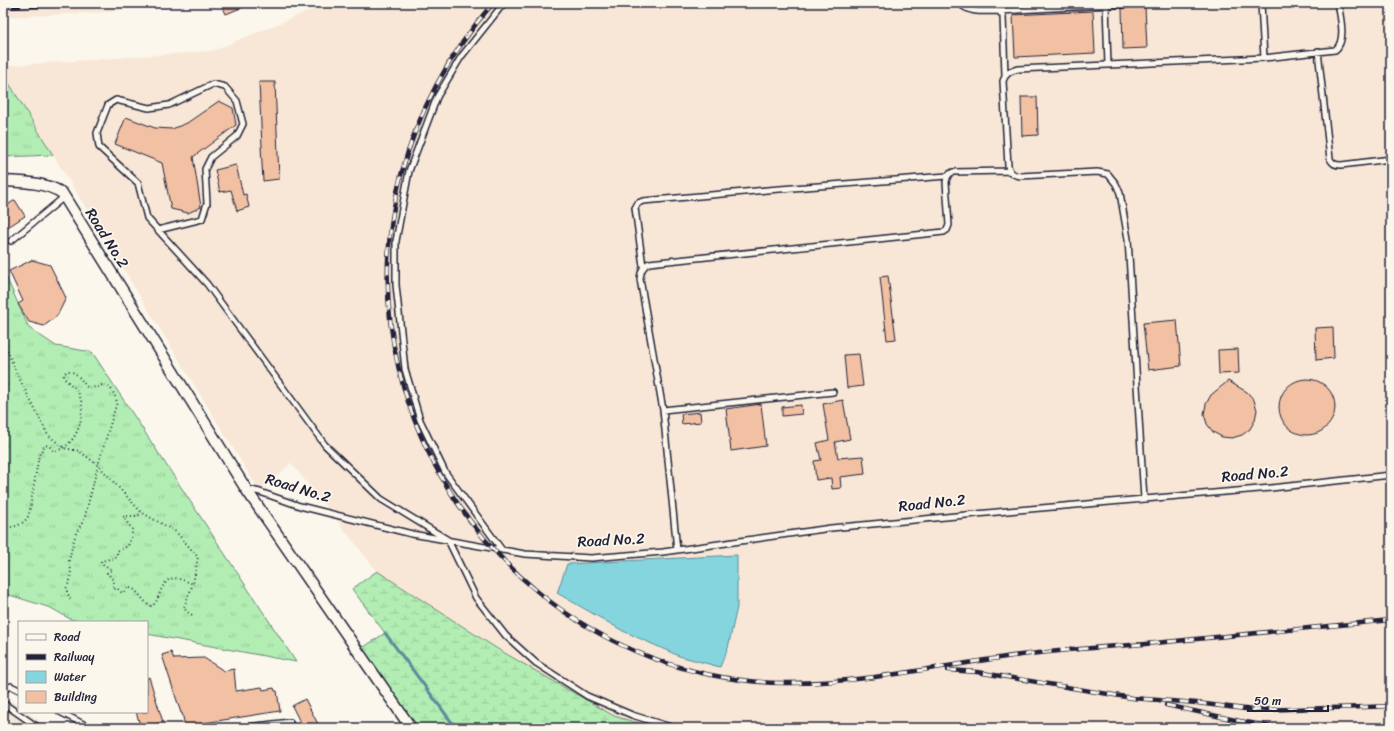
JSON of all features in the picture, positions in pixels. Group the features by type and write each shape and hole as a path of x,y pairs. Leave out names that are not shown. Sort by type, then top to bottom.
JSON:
{"street":[{"name":"Road No.2","path":"3,181 45,186 56,189 62,193 246,489"},
{"path":"246,489 411,728"}],"lane":[{"path":"502,550 445,472 420,420 405,369 396,285 396,241 409,171 437,97 461,57 504,3"},
{"path":"960,3 963,7 970,10 999,11 1149,3"},
{"path":"1262,3 1264,58"},
{"path":"1144,499 1128,239 1120,193 1112,178 1105,173 1014,175 1008,166 1003,81 1010,71 1018,69 1264,58 1335,50 1341,43 1342,37 1338,3"},
{"path":"1106,5 1108,65"},
{"path":"999,11 1003,16 1006,75"},
{"path":"1318,51 1330,158 1332,163 1341,165 1391,159"},
{"path":"158,230 202,219 207,203 205,169 211,157 236,136 243,124 237,101 225,87 213,84 169,104 149,108 116,100 108,105 97,133 98,147 138,183 147,218 207,284 325,445 381,499 448,540 476,598 506,636 536,664 586,696 632,715 674,728"},
{"path":"676,550 663,410 640,279 643,266 635,208 638,204 643,201 947,176 953,172 1010,171"},
{"path":"643,266 649,263 944,232 947,230 949,225 946,182 947,176"},
{"path":"12,242 64,197"},
{"path":"663,410 833,392"},
{"name":"Road No.2","path":"246,489 312,509 412,534 526,554 591,558 676,550 831,528 1271,488 1391,475"},
{"path":"3,690 11,686 18,690"},
{"path":"3,703 39,728"},
{"path":"62,713 91,728"},
{"path":"239,728 290,722"}],"path":[{"path":"3,339 16,372 48,435 64,448 79,451 98,465 141,512 176,532 198,556 193,584 184,607 186,611 192,615"},
{"path":"3,528 10,528 23,523 27,519 39,456 42,448 45,445 49,446 54,451 64,448 71,440 79,425 82,412 81,398 74,386 64,378 64,374 67,371 72,371 88,388 98,387 104,384 108,386 113,392 117,402 98,465 84,520 76,533 69,561 71,570 70,580 66,589 71,601"},
{"path":"141,512 138,516 123,517 132,529 132,536 128,546 116,551 117,555 114,558 101,561 103,566 112,570 106,573 113,580 114,589 117,588 124,592 127,588 130,588 134,590 149,606 152,606 155,604 162,586 171,578 176,577 193,584"}],"shaded area":[{"path":"3,3 160,3 108,12 3,17"},
{"path":"328,3 1391,3 1391,728 655,728 614,716 496,648 377,571 291,463 260,492 3,73 3,66 212,51"},
{"path":"7,698 18,705 18,713 28,713 50,728 11,728 3,718 3,709"}],"green space":[{"path":"3,80 7,80 53,155 3,157"},
{"path":"3,270 29,328 56,346 92,352 296,662 148,634 148,621 79,621 70,619 51,608 3,593"},
{"path":"377,571 496,648 614,716 655,728 411,728 358,651 385,633 352,589"}],"water":[{"path":"737,555 737,607 728,648 720,667 679,656 623,631 557,593 567,564"}],"building":[{"path":"221,3 253,3 226,14"},
{"path":"1145,7 1147,48 1123,49 1122,8"},
{"path":"1093,11 1095,53 1015,57 1013,15"},
{"path":"259,82 275,82 279,179 263,181 261,147"},
{"path":"1021,97 1037,97 1038,135 1022,136"},
{"path":"219,101 233,108 236,125 193,157 201,207 188,213 171,209 162,163 115,144 126,117 155,128 172,129 187,123"},
{"path":"236,165 243,195 246,194 249,207 237,211 231,190 220,192 215,170"},
{"path":"15,200 25,216 8,227 3,219 3,208"},
{"path":"32,260 50,265 66,298 57,316 44,326 29,322 18,304 23,301 9,271"},
{"path":"888,276 896,339 887,340 880,277"},
{"path":"1177,320 1181,366 1148,370 1143,323"},
{"path":"1333,327 1334,358 1316,360 1315,328"},
{"path":"1238,349 1239,373 1219,374 1218,350"},
{"path":"859,354 863,386 847,388 844,355"},
{"path":"1307,379 1322,384 1330,392 1335,407 1330,422 1322,430 1307,435 1292,430 1284,422 1279,407 1284,392 1292,384"},
{"path":"1228,381 1247,392 1254,400 1257,410 1255,420 1250,429 1242,435 1232,438 1222,437 1213,432 1207,424 1204,414 1206,404 1211,395"},
{"path":"843,400 850,439 835,442 838,458 863,456 865,474 840,477 841,488 832,489 831,478 816,480 814,461 821,460 817,443 829,440 823,404"},
{"path":"761,404 766,446 731,451 726,409"},
{"path":"801,405 802,414 782,416 782,407"},
{"path":"700,412 701,422 682,424 681,414"},
{"path":"171,652 174,659 204,658 224,671 234,669 236,691 262,687 263,690 274,688 275,691 277,691 280,711 185,726 162,655"},
{"path":"148,678 163,722 141,728 136,713 148,713"},
{"path":"305,699 320,728 303,728 292,706"}],"waterway":[{"path":"385,633 456,728"}],"railway":[{"path":"3,7 105,3"},
{"path":"493,3 462,43 437,85 416,129 401,175 391,223 388,271 390,321 399,370 420,434 451,494 491,546 538,592 592,630 652,658 716,676 784,683 873,677 1036,653 1391,620"},
{"path":"948,670 977,672 1132,698 1197,703 1253,710 1391,706"},
{"path":"1166,705 1280,728"}]}
